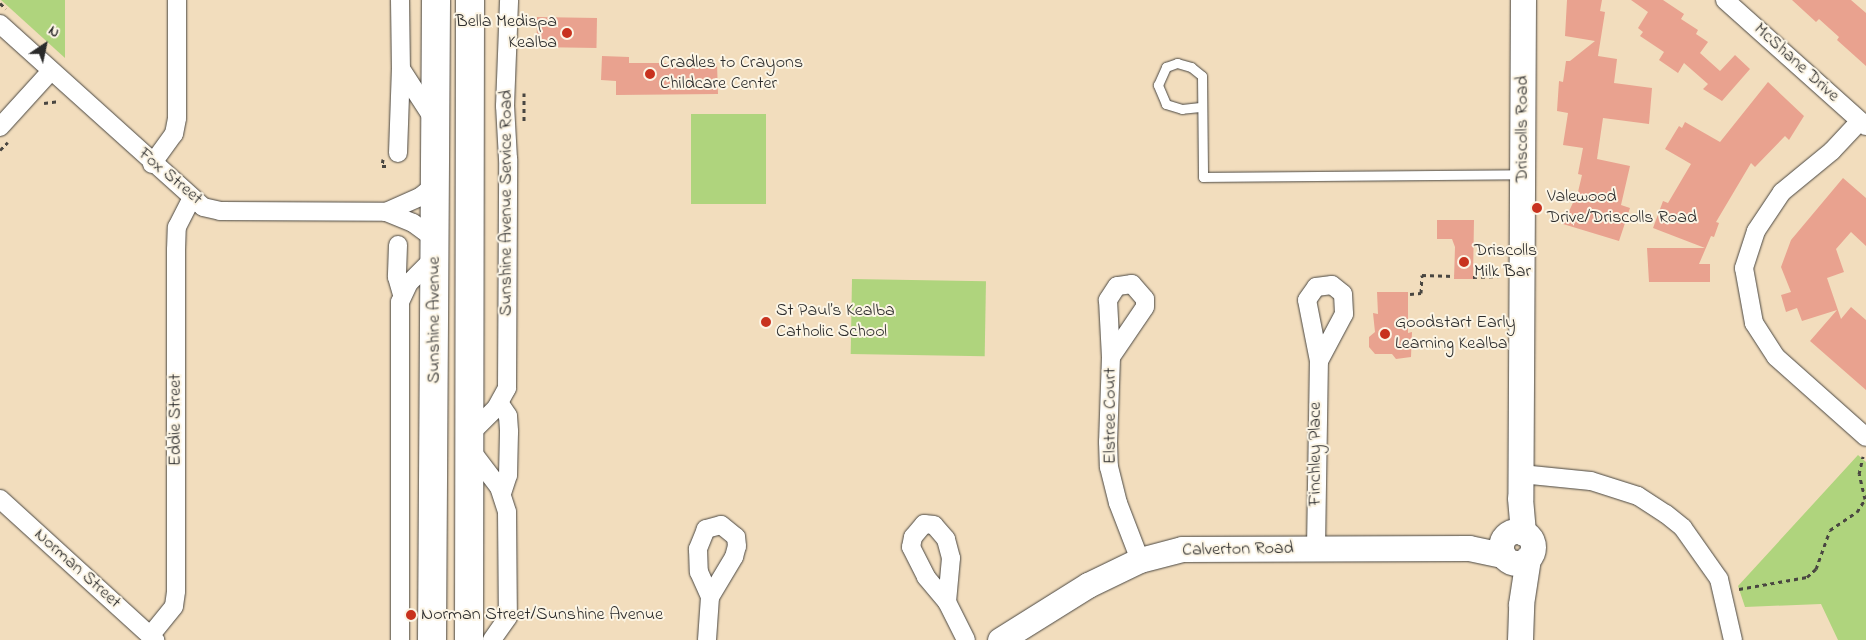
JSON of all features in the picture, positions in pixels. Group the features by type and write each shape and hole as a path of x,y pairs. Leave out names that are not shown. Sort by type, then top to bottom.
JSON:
{"main road":[{"name":"Sunshine Avenue","path":"432,640 436,248 436,0"},
{"name":"Sunshine Avenue","path":"469,640 470,0"}],"street":[{"path":"152,164 174,134 177,0"},
{"path":"398,153 401,69 400,0"},
{"name":"Sunshine Avenue Service Road","path":"470,442 500,404 507,388 508,159 505,106 509,0"},
{"name":"Driscolls Road","path":"1520,640 1521,604 1513,547 1520,498 1521,474 1523,0"},
{"name":"McShane Drive","path":"1725,0 1863,124"},
{"name":"Fox Street","path":"4,17 51,71 191,200 203,207 220,211 386,212 412,223 436,248"},
{"path":"401,69 435,123"},
{"path":"6,132 51,71"},
{"path":"1863,124 1782,192 1756,231 1744,268 1754,323 1776,357 1866,437"},
{"name":"Fox Street","path":"386,212 420,197 436,184"},
{"name":"Eddie Street","path":"153,638 174,606 176,591 176,250 177,227 191,200"},
{"path":"398,245 397,277 402,294 399,313 400,640"},
{"path":"402,294 436,248"},
{"name":"Elstree Court","path":"1111,357 1109,467 1118,503 1140,560"},
{"name":"Finchley Place","path":"1316,548 1319,361"},
{"path":"500,404 508,416 509,432 508,476 502,493"},
{"path":"470,442 502,493 507,512 508,617 502,636"},
{"path":"1521,474 1590,481 1638,496 1666,514 1683,528 1719,579 1733,640"},
{"name":"Norman Street","path":"0,499 153,638"},
{"name":"Calverton Road","path":"1000,640 1088,585 1140,560 1182,549 1513,547"},
{"path":"707,640 710,597"},
{"path":"947,602 966,640"}],"lane":[{"path":"1200,107 1182,110 1166,104 1158,85 1166,67 1177,63 1191,67 1202,76 1200,107 1203,178 1523,174"}],"path":[{"path":"0,3 4,17"},
{"path":"38,109 44,103 60,101 67,107"},
{"path":"0,150 6,132"},
{"path":"1410,294 1422,293 1422,276 1454,276"},
{"path":"1473,276 1500,276"},
{"path":"1740,589 1798,580 1807,577 1816,569 1830,530 1857,512 1865,499 1859,474 1863,456"}],"green space":[{"path":"1,0 65,0 65,58"},
{"path":"691,114 766,114 766,204 691,204"},
{"path":"852,279 986,281 985,356 851,354"},
{"path":"1858,455 1866,462 1866,640 1838,640 1821,604 1745,607 1738,586"}],"building":[{"path":"1567,0 1602,0 1600,11 1605,12 1598,56 1617,59 1614,83 1652,88 1649,124 1603,118 1597,159 1630,166 1621,205 1630,208 1619,241 1563,224 1578,192 1582,175 1578,174 1583,148 1563,145 1568,113 1557,111 1559,81 1563,82 1566,61 1570,61 1595,41 1565,36"},
{"path":"1631,0 1663,0 1684,14 1681,19 1698,30 1696,34 1708,42 1700,53 1720,71 1735,55 1750,69 1722,101 1703,89 1708,84 1684,63 1678,73 1659,60 1664,52 1640,36 1643,32 1638,28 1648,12"},
{"path":"1792,0 1851,0 1866,13 1866,66 1837,40 1839,37 1819,19 1816,22"},
{"name":"Bella Medispa Kealba","path":"537,17 597,18 596,48 536,47"},
{"path":"602,56 629,57 629,63 717,63 718,94 616,95 616,81 601,80"},
{"path":"1768,82 1804,116 1789,140 1785,136 1755,167 1751,163 1716,222 1719,223 1714,237 1711,236 1699,264 1710,264 1710,282 1649,282 1647,248 1705,248 1653,228 1663,201 1668,203 1691,164 1665,149 1679,126 1682,128 1685,122 1720,142"},
{"path":"1843,178 1866,198 1866,246 1851,232 1836,249 1844,272 1827,278 1841,319 1851,307 1866,320 1866,390 1810,341 1837,310 1802,321 1797,308 1786,312 1781,295 1791,292 1781,267 1791,240"},
{"name":"Driscolls Milk Bar","path":"1437,220 1474,220 1473,279 1454,279 1455,247 1452,239 1437,239"},
{"name":"Goodstart Early Learning Kealba","path":"1377,292 1408,292 1408,333 1412,332 1411,357 1396,359 1392,354 1375,354 1369,347 1369,337 1375,332 1373,313 1378,314"}],"place":[{"name":"Bella Medispa Kealba","path":"567,33"},
{"name":"Cradles to Crayons Childcare Center","path":"650,74"},
{"name":"Valewood Drive/Driscolls Road","path":"1537,208"},
{"name":"Driscolls Milk Bar","path":"1464,262"},
{"name":"St Paul’s Kealba Catholic School","path":"766,322"},
{"name":"Goodstart Early Learning Kealba","path":"1385,334"},
{"name":"Norman Street/Sunshine Avenue","path":"411,615"}]}
